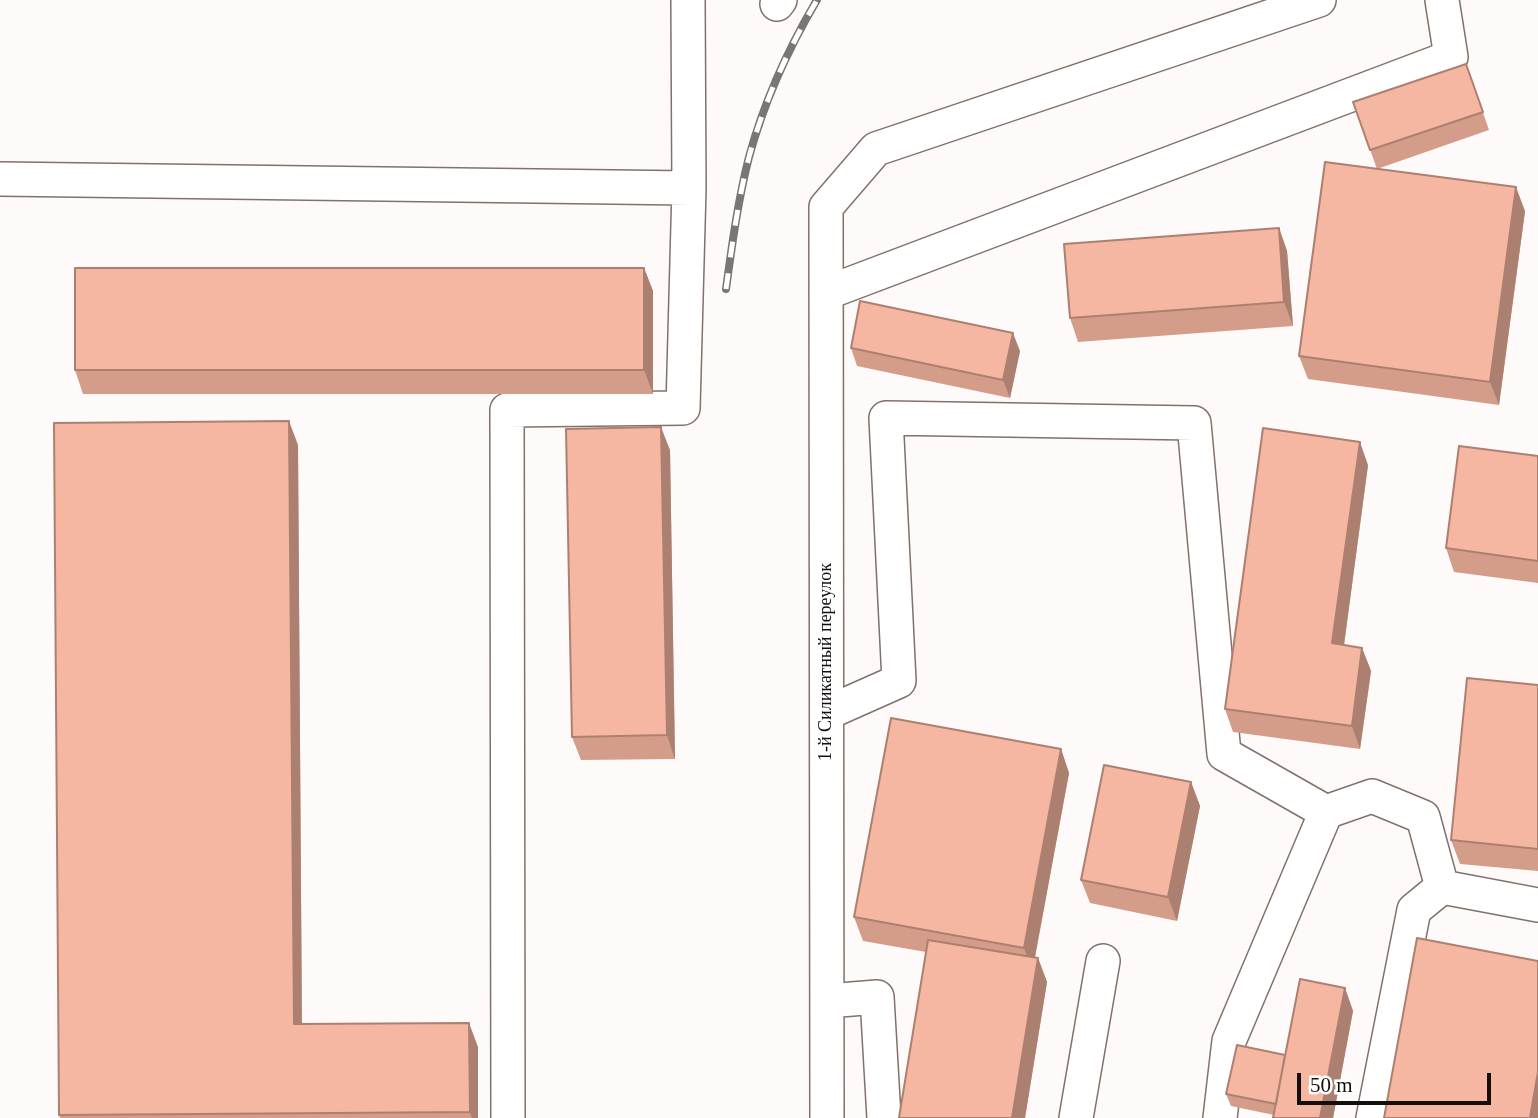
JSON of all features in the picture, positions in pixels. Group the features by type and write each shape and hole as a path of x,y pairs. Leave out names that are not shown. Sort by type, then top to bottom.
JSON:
{"street":[{"path":"508,1118 507,410 684,408 689,188 688,0"},
{"name":"1-й Силикатный переулок","path":"827,1118 826,207 876,149 1320,0"},
{"path":"826,293 1451,57 1442,0"},
{"path":"0,179 689,188"},
{"path":"827,713 899,681 886,418 1194,423 1224,754 1326,812"},
{"path":"1220,1118 1229,1041 1326,812 1372,796 1423,817 1442,887"},
{"path":"1442,887 1538,905"},
{"path":"1373,1118 1414,910 1442,887"},
{"path":"1076,1118 1103,961"},
{"path":"827,1001 877,997 884,1118"}],"building":[{"path":"1466,64 1483,112 1370,150 1353,102"},
{"path":"1325,162 1516,187 1490,382 1299,356"},
{"path":"1279,228 1284,302 1070,318 1064,244"},
{"path":"75,268 644,268 644,370 75,370"},
{"path":"860,301 1013,333 1003,380 851,348"},
{"path":"289,421 294,1024 469,1023 470,1112 59,1115 54,423"},
{"path":"661,427 667,735 572,737 566,429"},
{"path":"1263,428 1360,442 1332,643 1362,648 1352,726 1225,709"},
{"path":"1459,446 1538,456 1538,561 1446,548"},
{"path":"1467,678 1538,685 1538,849 1451,840"},
{"path":"891,718 1061,749 1024,948 854,917"},
{"path":"1104,765 1191,782 1168,897 1081,880"},
{"path":"1417,938 1538,961 1538,1072 1530,1118 1384,1118"},
{"path":"928,940 1038,958 1012,1118 899,1118"},
{"path":"1300,979 1345,988 1320,1118 1273,1118"},
{"path":"1237,1045 1285,1055 1276,1104 1226,1094"}],"railway":[{"path":"726,289 738,206 755,136 778,76 817,0"}]}
